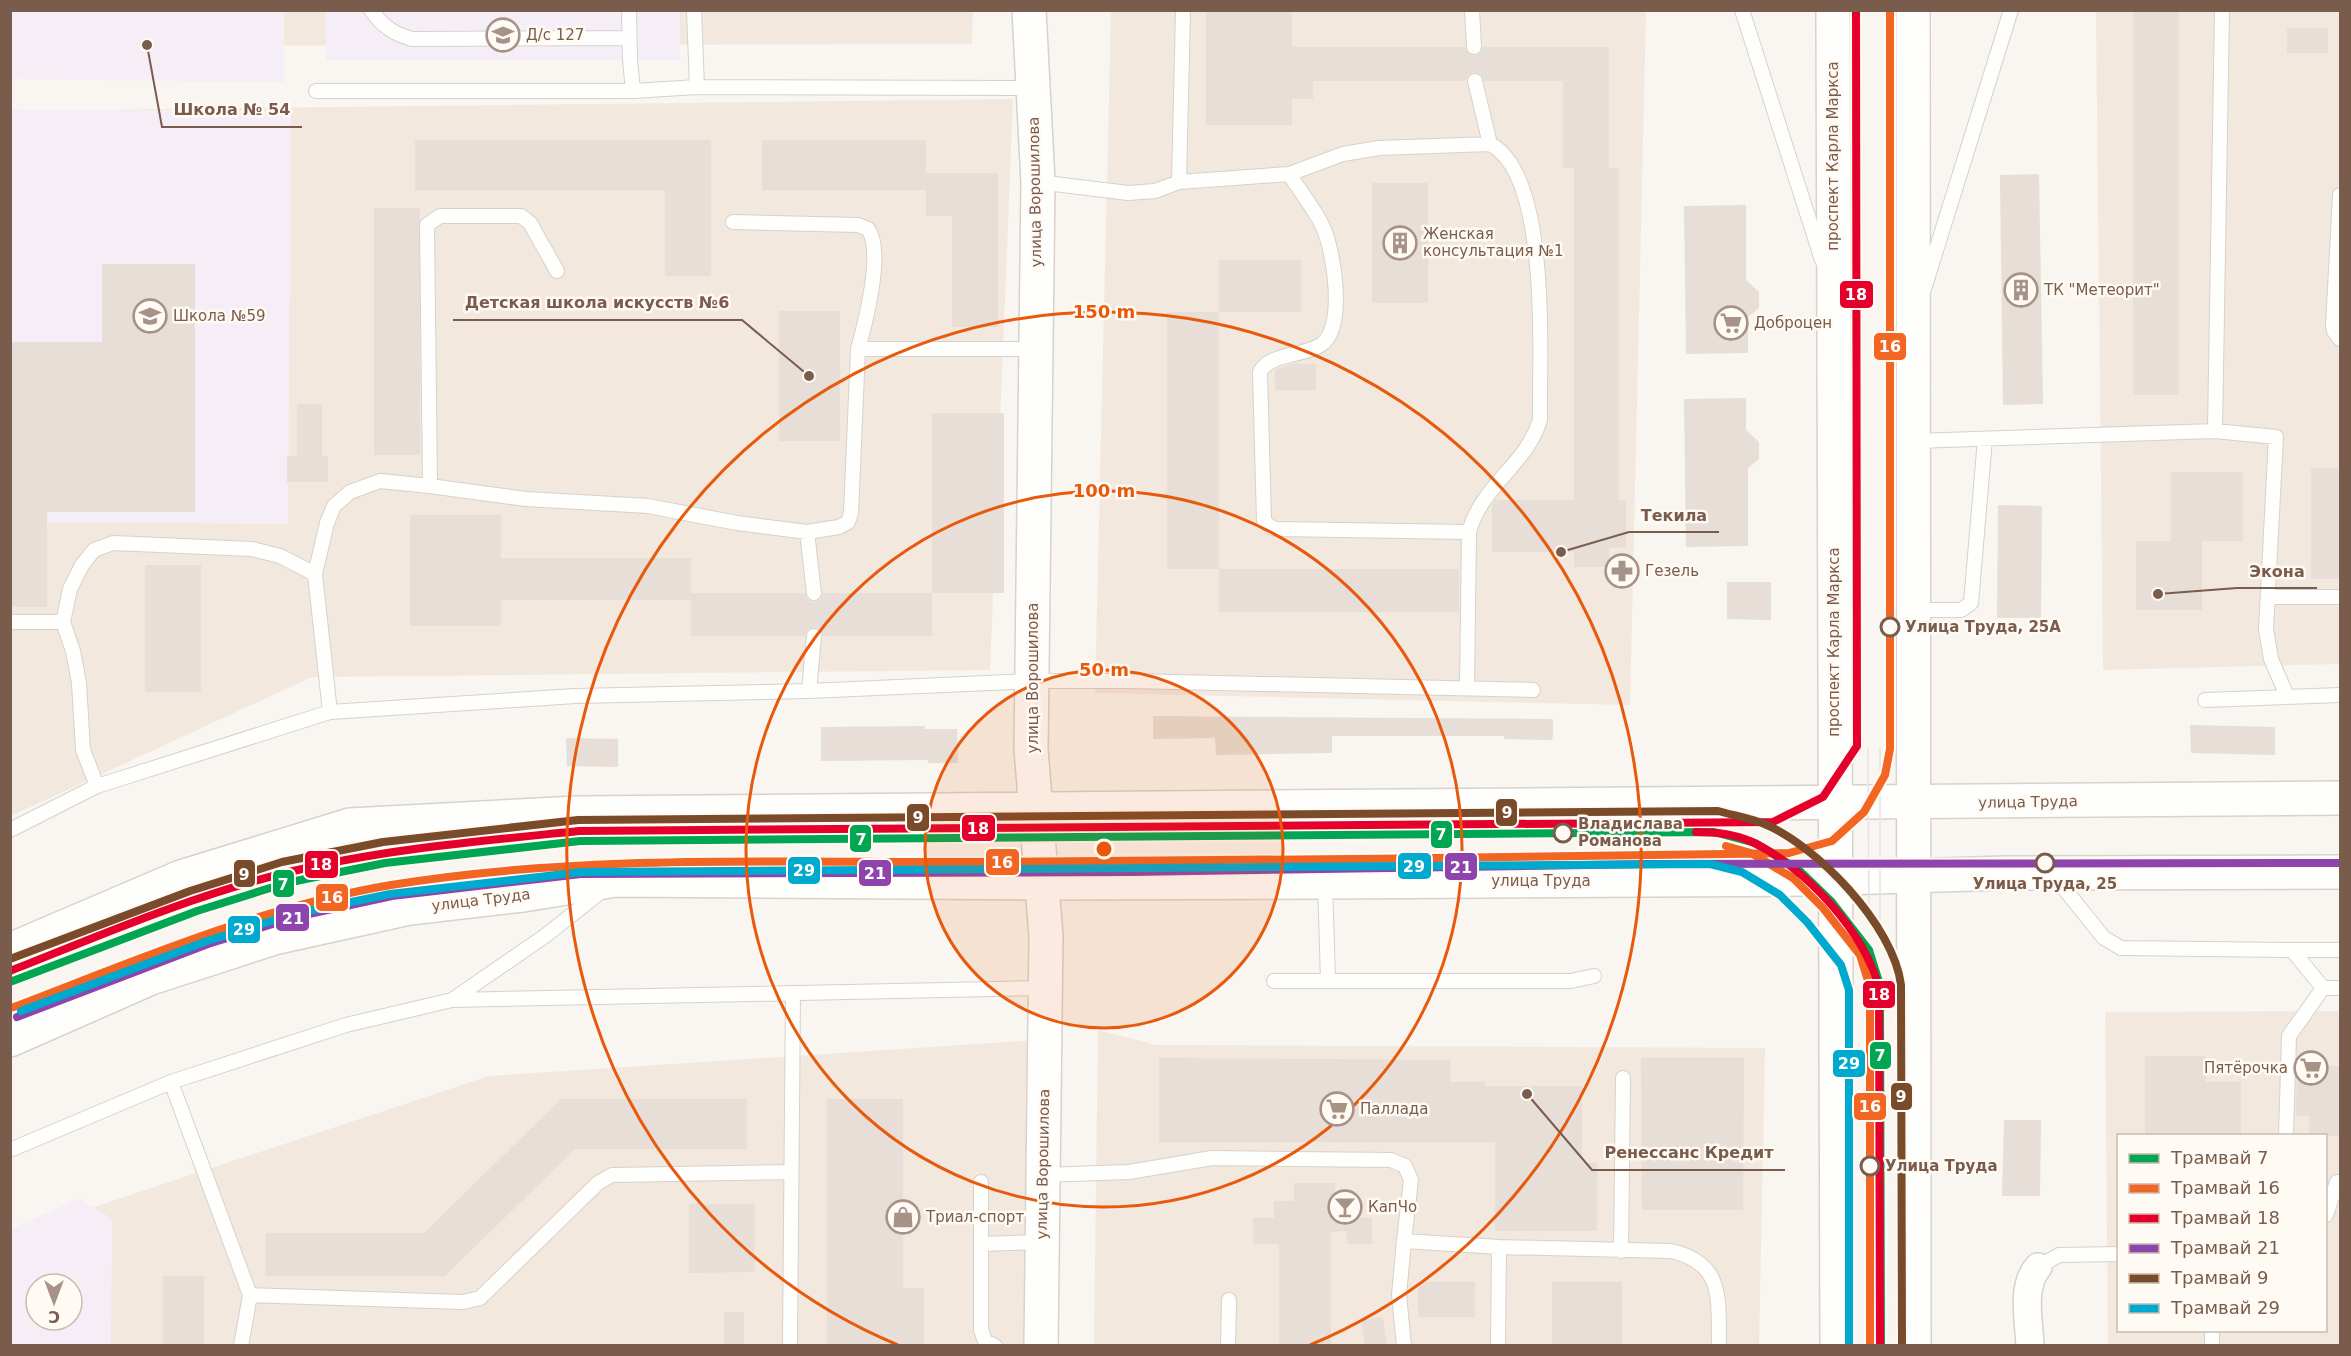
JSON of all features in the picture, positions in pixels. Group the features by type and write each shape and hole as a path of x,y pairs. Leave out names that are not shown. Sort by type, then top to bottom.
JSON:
{"main road":[{"name":"улица Ворошилова","path":"1029,10 1038,182 1031,749 1046,936 1041,1346"},
{"path":"1914,10 1914,1346"},
{"name":"проспект Карла Маркса","path":"1829,17 1833,294 1837,1346"},
{"name":"улица Труда","path":"10,950 181,877 350,825 577,813 2340,798"},
{"name":"улица Труда","path":"10,1040 151,978 274,938 410,908 523,895 616,880 1042,884 1836,879 2052,873 2340,872"}],"street":[{"path":"2030,1346 2028,1286 2031,1274 2038,1267"}],"lane":[{"path":"371,10 385,27 412,39 629,38"},
{"path":"629,10 633,91"},
{"path":"694,10 697,87"},
{"path":"1179,182 1183,10"},
{"path":"1472,10 1474,47"},
{"path":"1742,10 1833,294"},
{"path":"1915,318 2011,10"},
{"path":"2215,431 2222,10"},
{"path":"1475,81 1490,144"},
{"path":"316,92 633,91 697,87 1032,88"},
{"path":"1038,182 1128,193 1155,191 1179,182 1289,174 1342,154 1380,148 1490,144 1501,150 1510,160 1520,183 1537,248 1540,420 1534,439 1482,499 1473,515 1469,532 1467,688"},
{"path":"1289,174 1322,225 1334,260 1335,324 1322,344 1269,363 1260,372 1264,521 1277,529 1469,532"},
{"path":"2340,195 2333,326 2340,339"},
{"path":"430,486 427,225 440,216 521,216 530,223 557,271"},
{"path":"330,712 315,574 327,523 334,506 350,492 380,481 526,499 648,506 726,521 807,532 839,527 850,518 858,349 873,294 872,239 868,229 858,225 733,222"},
{"path":"858,349 1036,349"},
{"path":"1915,441 2215,431 2276,437 2266,629 2271,659 2287,696"},
{"path":"1914,610 1962,610 1971,603 1985,439"},
{"path":"807,532 814,593"},
{"path":"97,786 83,750 79,682 74,651 63,622 70,589 82,565 94,550 113,543 252,549 280,556 315,574"},
{"path":"2268,597 2340,597"},
{"path":"10,622 63,622"},
{"path":"809,691 814,636"},
{"path":"10,830 97,786 330,712 575,696 809,691 1032,681 1533,690"},
{"path":"2205,700 2340,695"},
{"path":"2052,873 2104,938 2121,948 2340,950"},
{"path":"452,1000 545,936 616,880"},
{"path":"1325,882 1328,981"},
{"path":"2292,950 2323,988"},
{"path":"1274,981 1571,981 1594,975"},
{"path":"10,1150 171,1082 346,1025 452,1000 1045,988"},
{"path":"2323,988 2340,988"},
{"path":"2286,1134 2289,1036 2323,988"},
{"path":"790,1341 793,993"},
{"path":"1621,1251 1623,1078"},
{"path":"171,1082 250,1295 241,1346"},
{"path":"1043,1175 1129,1172 1212,1158 1391,1160 1405,1166 1411,1180 1399,1295 1404,1346"},
{"path":"250,1295 472,1301 488,1293 598,1183 612,1175 791,1172"},
{"path":"981,1182 981,1330 985,1341 994,1346"},
{"path":"2327,1208 2334,1182"},
{"path":"1404,1241 1621,1251 1671,1251 1689,1255 1704,1265 1714,1281 1719,1346"},
{"path":"981,1244 1042,1242"},
{"path":"1498,1346 1499,1246"},
{"path":"2038,1267 2059,1254 2117,1254"},
{"path":"1228,1346 1229,1300"}],"shaded area":[{"path":"11,10 284,11 284,82 11,79"},
{"path":"10,11 973,11 972,44 11,46"},
{"name":"Д/с 127","path":"326,11 680,11 680,60 326,60"},
{"path":"1111,11 1646,11 1630,705 1095,693"},
{"path":"2096,11 2340,11 2340,664 2103,670"},
{"path":"1013,99 990,670 312,677 11,816 10,111"},
{"name":"Школа №59","path":"11,109 291,111 288,524 11,522"},
{"path":"2340,1011 2340,1345 2108,1345 2105,1012"},
{"path":"1098,1030 1156,1045 1765,1048 1759,1345 1094,1346"},
{"path":"1039,1040 1041,1345 11,1345 10,1235 489,1076"},
{"path":"80,1198 112,1219 111,1345 11,1345 11,1229"}],"building":[{"path":"1206,10 1292,10 1292,47 1465,47 1467,52 1474,56 1479,54 1483,47 1609,47 1609,168 1619,168 1619,500 1626,500 1626,547 1609,548 1609,567 1574,567 1574,552 1492,552 1492,505 1495,500 1574,500 1574,168 1563,168 1563,81 1484,81 1481,74 1473,72 1468,75 1466,81 1313,81 1313,99 1292,99 1292,125 1206,125"},
{"path":"2133,10 2179,10 2179,395 2133,395"},
{"path":"2287,28 2328,28 2328,53 2287,53"},
{"path":"415,140 711,140 711,276 665,276 665,190 415,190"},
{"path":"762,140 926,140 926,173 998,173 998,327 952,327 952,216 926,216 926,190 762,190"},
{"name":"ТК \"Метеорит\"","path":"2039,174 2043,404 2003,405 2000,175"},
{"name":"Женская консультация №1","path":"1372,183 1428,183 1428,303 1372,303"},
{"path":"1746,205 1746,280 1759,292 1759,308 1748,317 1748,353 1686,354 1684,206"},
{"path":"374,208 420,208 420,455 374,455"},
{"path":"1219,260 1301,260 1301,312 1219,312"},
{"path":"102,264 195,264 195,512 47,512 47,607 10,607 10,342 102,342"},
{"path":"779,311 840,311 840,441 779,441"},
{"path":"1167,312 1219,312 1219,569 1167,569"},
{"path":"1291,364 1316,364 1316,390 1275,390 1275,370"},
{"path":"1746,398 1746,430 1759,442 1759,459 1748,468 1748,546 1686,547 1684,399"},
{"path":"297,404 322,404 322,456 328,456 328,482 287,482 287,456 297,456"},
{"path":"932,413 1004,413 1004,593 932,593"},
{"path":"2311,468 2340,468 2340,579 2311,579"},
{"path":"2171,472 2243,472 2243,541 2202,541 2202,610 2136,610 2136,541 2171,541"},
{"path":"1998,505 2042,506 2041,618 1997,618"},
{"path":"410,515 501,515 501,558 691,558 691,593 805,593 807,599 814,602 820,600 823,593 932,593 932,636 823,636 820,629 814,627 807,630 805,636 691,636 691,600 501,600 501,626 410,626"},
{"path":"145,565 201,565 201,692 145,692"},
{"path":"1219,569 1459,569 1459,612 1219,612"},
{"path":"1727,582 1771,582 1771,620 1727,619"},
{"path":"1153,716 1553,719 1553,736 1552,740 1504,739 1504,736 1332,736 1332,753 1216,755 1215,738 1153,739"},
{"path":"2190,725 2275,727 2275,755 2191,753"},
{"path":"925,726 925,729 957,729 958,763 928,763 928,760 821,761 821,727"},
{"path":"566,738 618,739 618,767 567,766"},
{"path":"2145,1056 2206,1056 2206,1082 2241,1082 2241,1134 2145,1134"},
{"name":"Паллада","path":"1159,1058 1451,1060 1450,1082 1485,1082 1485,1086 1582,1086 1582,1163 1597,1163 1597,1231 1495,1231 1495,1142 1159,1142"},
{"path":"1641,1058 1744,1058 1743,1210 1642,1210"},
{"path":"2297,1066 2340,1066 2340,1136 2309,1134 2309,1116 2296,1116"},
{"path":"561,1099 747,1099 747,1149 575,1149 445,1276 265,1276 266,1233 424,1233"},
{"path":"827,1099 903,1099 903,1288 924,1288 924,1346 827,1346"},
{"path":"2004,1120 2041,1120 2040,1196 2002,1196"},
{"path":"1294,1183 1335,1183 1335,1201 1351,1201 1351,1218 1372,1218 1372,1244 1348,1244 1346,1231 1331,1232 1331,1346 1279,1346 1279,1244 1253,1244 1253,1218 1274,1218 1274,1201 1294,1201"},
{"path":"689,1204 755,1204 755,1272 689,1273"},
{"path":"163,1276 204,1276 204,1346 163,1346"},
{"path":"1418,1282 1475,1282 1475,1317 1418,1317"},
{"path":"1552,1282 1622,1282 1622,1346 1552,1346"},
{"path":"724,1312 744,1312 744,1346 724,1346"},
{"path":"1383,1317 1387,1346 1365,1346 1361,1319"}],"tram line":[{"name":"18","path":"10,971 181,905 285,873 395,852 579,831 1773,822 1823,797 1857,746 1856,10"},
{"name":"16","path":"14,1007 200,937 294,907 391,885 539,868 762,861 1187,861 1789,853 1832,841 1864,812 1885,775 1890,749 1890,10"},
{"path":"1880,748 1880,927"},
{"path":"1868,749 1869,923"},
{"name":"9","path":"10,959 190,891 282,862 383,842 578,820 1718,811 1762,823 1806,849 1828,868 1868,913 1884,938 1895,962 1901,985 1902,1346"},
{"name":"18","path":"1696,832 1723,834 1750,841 1791,866 1811,883 1847,924 1862,946 1872,968 1879,990 1880,1346"},
{"name":"7","path":"10,982 197,911 286,883 385,863 580,841 1714,832 1755,843 1799,870 1831,901 1869,950 1880,985 1881,1346"},
{"name":"16","path":"1726,846 1751,853 1793,878 1823,908 1860,955 1870,987 1870,1346"},
{"name":"21","path":"17,1017 208,944 295,917 392,896 581,874 1132,872 1648,864 2340,863"},
{"name":"29","path":"21,1011 207,941 294,914 390,894 582,872 1710,864 1742,872 1780,895 1807,922 1841,965 1849,990 1849,1346"}],"place":[{"name":"Д/с 127","path":"503,35"},
{"name":"Школа № 54","path":"147,45"},
{"name":"Женская консультация №1","path":"1400,243"},
{"name":"ТК \"Метеорит\"","path":"2021,290"},
{"name":"Школа №59","path":"150,316"},
{"name":"Доброцен","path":"1731,323"},
{"name":"Детская школа искусств №6","path":"809,376"},
{"name":"Текила","path":"1561,552"},
{"name":"Гезель","path":"1622,571"},
{"name":"Экона","path":"2158,594"},
{"name":"Улица Труда, 25А","path":"1890,627"},
{"name":"Владислава Романова","path":"1563,833"},
{"name":"Улица Труда, 25","path":"2045,863"},
{"name":"Пятёрочка","path":"2311,1068"},
{"name":"Ренессанс Кредит","path":"1527,1094"},
{"name":"Паллада","path":"1337,1109"},
{"name":"Улица Труда","path":"1870,1166"},
{"name":"КапЧо","path":"1345,1207"},
{"name":"Триал-спорт","path":"903,1217"}]}
